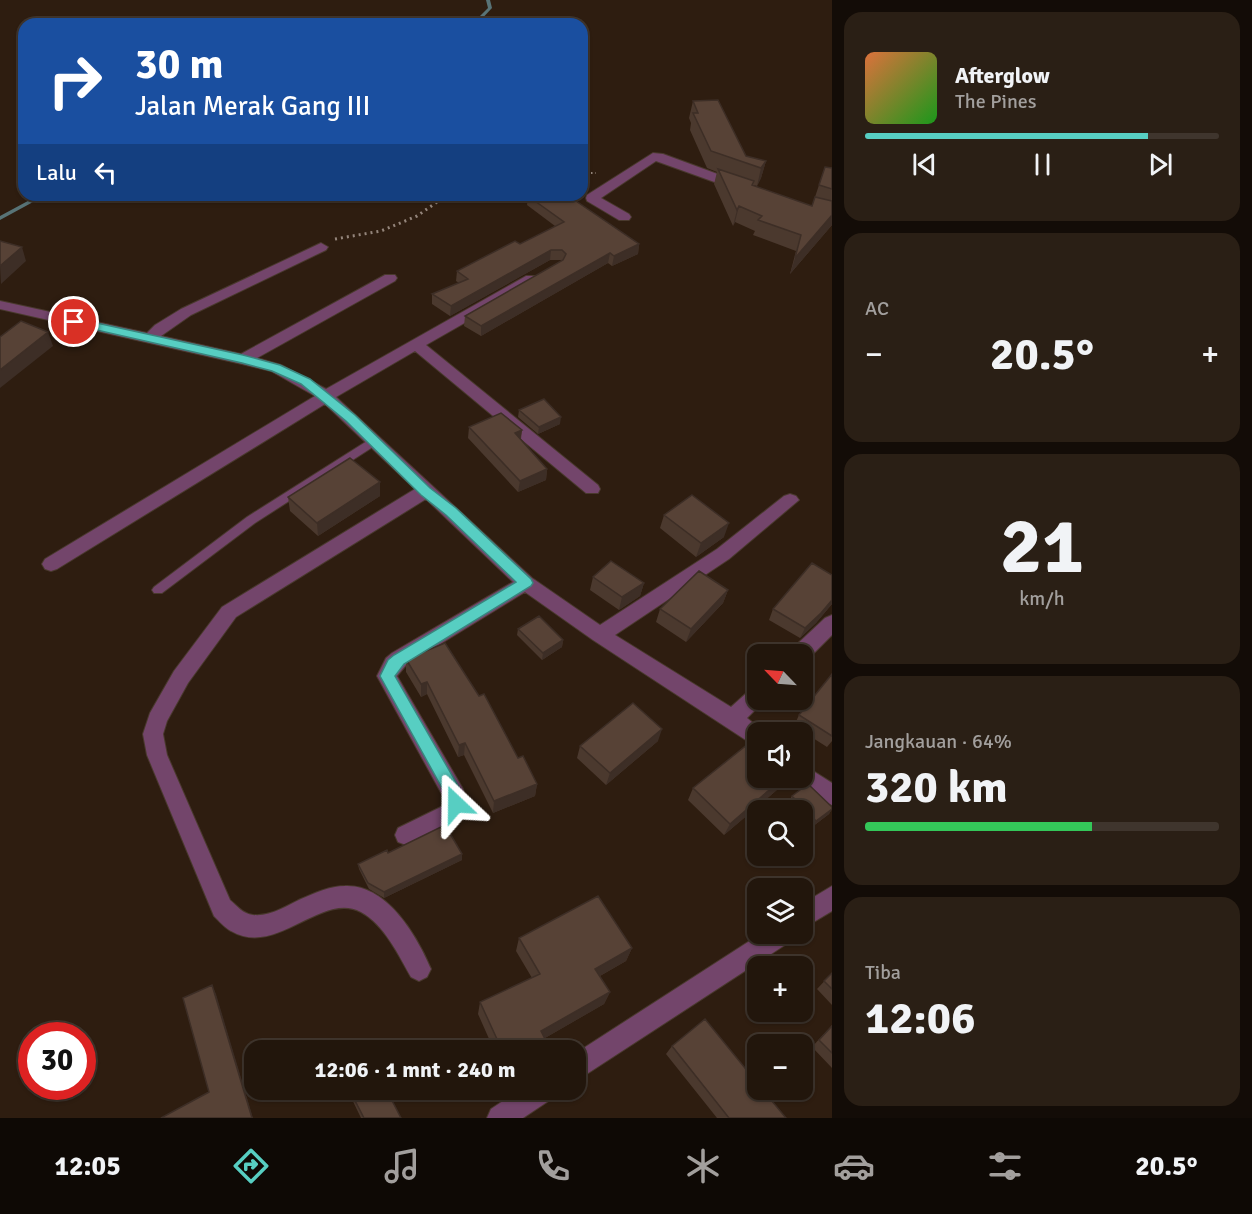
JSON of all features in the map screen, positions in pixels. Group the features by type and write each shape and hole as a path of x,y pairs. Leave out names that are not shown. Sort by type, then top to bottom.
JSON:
{"street":[{"path":"624,217 592,198 655,156 749,190"},
{"path":"150,339 160,328 186,312 321,247"},
{"path":"51,564 326,396 546,270"},
{"path":"243,359 390,278"},
{"path":"0,304 243,359 276,368 305,382 326,396 375,440 426,491 526,583 600,635 732,719 747,731"},
{"path":"417,345 592,489"},
{"path":"419,969 403,941 385,918 364,901 340,896 306,907 289,918 263,927 243,925 228,917 222,908 157,755 153,734 157,719 181,677 229,612 426,491"},
{"path":"600,635 723,554 790,500"},
{"path":"406,835 453,812 456,804 455,796 387,676 389,670 399,659 526,583"},
{"path":"810,644 832,623"},
{"path":"732,719 747,705"},
{"path":"813,781 832,795"},
{"path":"813,910 832,897"},
{"path":"586,1061 766,944"},
{"path":"500,1118 527,1100"}],"lane":[{"path":"158,590 251,520 375,440"}],"path":[{"path":"321,247 340,236 373,234 399,224 417,216 438,201"}],"building":[{"path":"718,100 746,156 766,161 761,168 711,151 693,113 698,113 693,101"},
{"path":"825,167 832,168 832,189 819,185"},
{"path":"718,169 754,181 752,185 812,206 815,197 832,201 832,215 795,258 801,235 758,220 762,216 739,206 737,210"},
{"path":"535,201 576,201 639,244 614,256 610,253 481,326 465,316 563,260 566,254 562,250 551,250 451,306 432,294 468,279 457,271 515,241 520,244 564,222"},
{"path":"0,241 22,247 0,266"},
{"path":"21,321 48,332 0,370 0,337"},
{"path":"544,399 561,417 539,427 519,410"},
{"path":"501,413 522,430 515,433 547,469 520,481 469,427"},
{"path":"350,458 380,482 317,523 288,497"},
{"path":"692,495 729,523 701,543 664,515"},
{"path":"611,561 644,583 622,597 593,577"},
{"path":"812,563 832,575 832,600 805,628 773,609"},
{"path":"699,571 728,590 691,629 660,609"},
{"path":"539,616 563,640 543,653 518,629"},
{"path":"445,643 479,696 484,694 518,758 523,756 537,784 494,801 465,743 459,745 427,682 421,684 406,659"},
{"path":"832,674 832,736 799,715 803,710 813,710 813,698"},
{"path":"633,703 662,729 610,773 580,746"},
{"path":"747,745 747,788 771,788 758,800 747,800 747,809 730,824 693,788"},
{"path":"803,788 812,788 832,809 816,821 813,818 813,800 796,800 792,796"},
{"path":"445,825 462,854 384,892 368,883 358,864 387,850 388,853"},
{"path":"598,896 632,948 595,969 610,992 541,1031 546,1040 497,1040 480,1002 540,974 519,938"},
{"path":"832,973 832,989 824,981"},
{"path":"212,985 244,1091 244,1100 247,1100 252,1118 161,1118 209,1092 183,998"},
{"path":"705,1019 747,1071 747,1100 771,1100 786,1118 729,1118 672,1046"},
{"path":"832,1026 832,1053 819,1040"},
{"path":"355,1100 392,1100 401,1118 364,1118"}],"waterway":[{"path":"480,18 490,8 488,0"},
{"path":"0,218 32,201"}],"route":[{"path":"74,322 243,359 276,368 305,382 326,396 375,440 426,491 526,583 399,659 393,664 387,676 455,796 456,804"}]}
